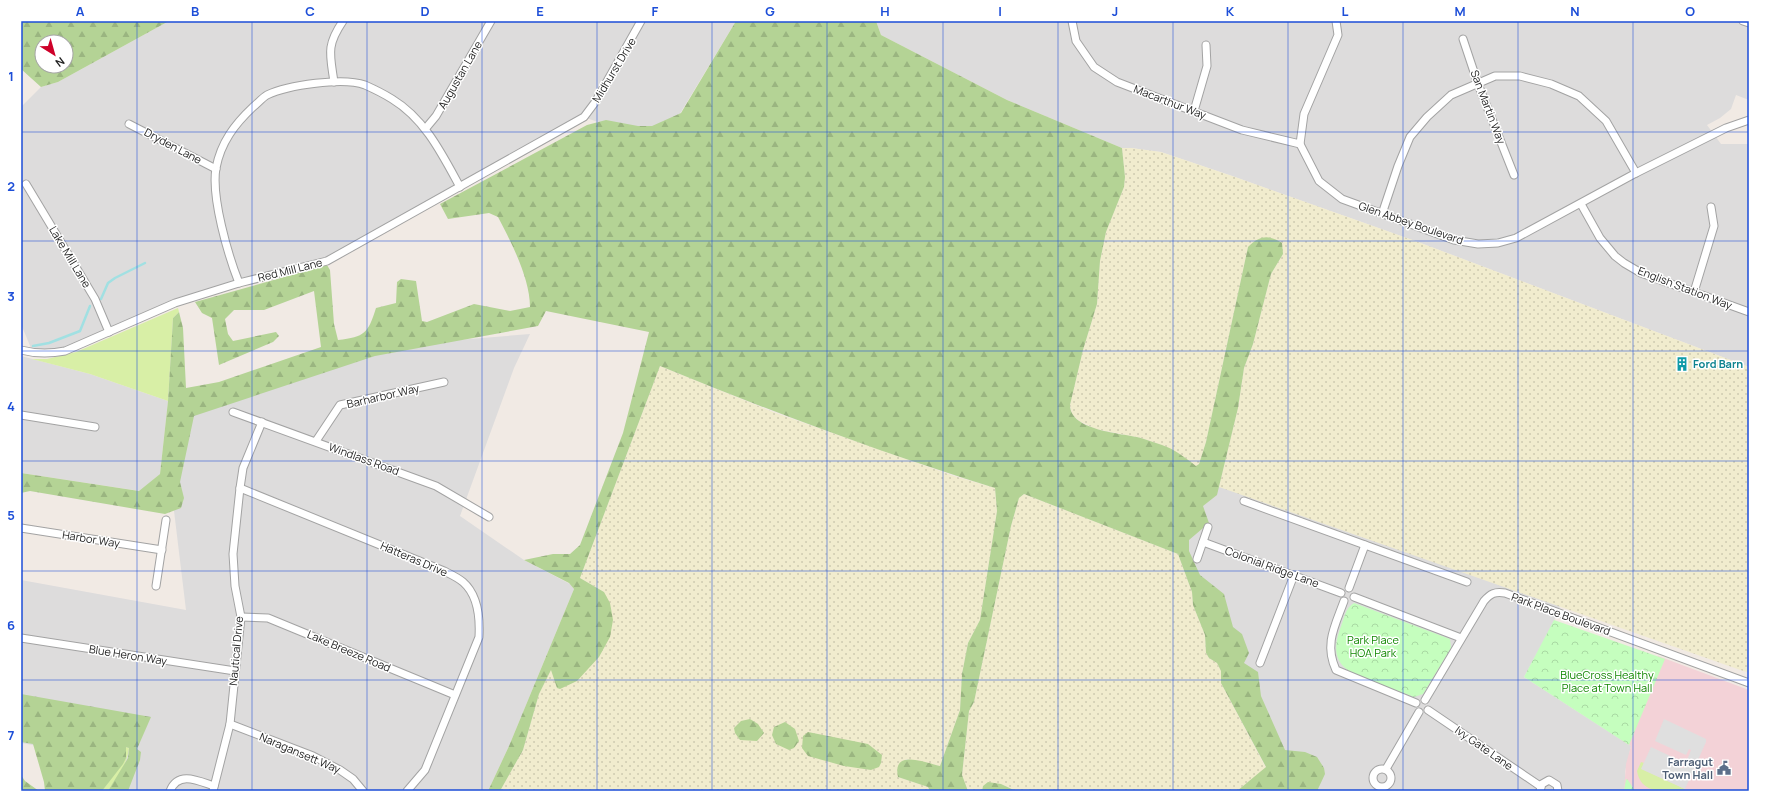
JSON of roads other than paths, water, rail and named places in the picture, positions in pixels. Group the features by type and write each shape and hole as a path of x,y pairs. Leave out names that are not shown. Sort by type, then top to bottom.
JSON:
{"street":[{"path":"334,82 330,52 333,36 343,21"},
{"name":"Augustan Lane","path":"426,128 436,116 491,21"},
{"name":"Midhurst Drive","path":"584,117 596,101 642,21"},
{"name":"Macarthur Way","path":"1072,21 1076,41 1094,67 1117,82 1242,130 1300,144"},
{"path":"1300,144 1304,114 1338,35 1336,21"},
{"path":"1743,21 1749,23"},
{"name":"San Martin Way","path":"1463,39 1478,84 1514,175"},
{"path":"1194,111 1207,66 1206,45"},
{"path":"1382,214 1398,166 1410,137 1427,117 1451,94 1496,76 1520,76 1579,96 1606,121 1636,173"},
{"path":"239,283 232,265 217,201 216,169 222,146 238,122 266,96 298,86 334,82 364,85 393,100 426,128 460,187"},
{"name":"Red Mill Lane","path":"21,350 33,353 52,353 65,350 175,303 239,283 327,261 584,117"},
{"name":"Glen Abbey Boulevard","path":"1300,144 1319,181 1342,199 1454,240 1478,244 1498,243 1516,238 1636,173 1726,128 1749,120"},
{"name":"Dryden Lane","path":"129,124 216,169"},
{"name":"Lake Mill Lane","path":"26,184 95,300 109,332"},
{"name":"English Station Way","path":"1581,204 1600,238 1615,256 1624,263 1641,272 1749,312"},
{"path":"1694,292 1714,226 1711,207"},
{"name":"Barharbor Way","path":"316,441 340,405 444,382"},
{"name":"Windlass Road","path":"233,412 436,486 489,517"},
{"path":"21,416 95,426"},
{"name":"Nautical Drive","path":"214,789 230,724 241,617 235,586 233,554 240,488 243,468 262,422"},
{"name":"Hatteras Drive","path":"240,488 444,571 463,582 473,596 480,625 479,637 425,770 407,791"},
{"path":"1244,501 1467,582"},
{"path":"156,586 166,520"},
{"path":"1197,559 1208,527"},
{"name":"Harbor Way","path":"21,528 162,550"},
{"name":"Colonial Ridge Lane","path":"1203,542 1341,593"},
{"path":"1349,588 1364,545"},
{"path":"1260,663 1294,575"},
{"path":"1349,588 1344,589 1341,593 1344,601 1333,633 1330,648 1331,659 1336,670 1416,703"},
{"path":"1344,601 1350,602 1354,598 1354,592 1349,588"},
{"name":"Park Place Boulevard","path":"1425,700 1487,597 1492,593 1502,592 1749,683"},
{"path":"1354,598 1461,638"},
{"name":"Lake Breeze Road","path":"241,617 268,618 455,695"},
{"name":"Blue Heron Way","path":"21,638 235,671"},
{"path":"1416,703 1419,700 1425,700 1429,705 1428,710 1423,713 1419,712"},
{"path":"1416,703 1415,707 1419,712"},
{"name":"Ivy Gate Lane","path":"1428,710 1540,789 1547,781 1552,781 1557,785 1558,791"},
{"path":"1386,769 1419,712"},
{"name":"Naragansett Way","path":"230,724 313,756 340,770 353,779 363,791"},
{"path":"170,791 174,784 184,778 191,778 214,789"}],"waterway":[{"path":"101,299 108,283 145,263"},
{"path":"33,346 49,343 80,331 90,306"}],"place":[{"name":"Ford Barn","path":"1682,364"},
{"name":"Farragut Town Hall","path":"1724,768"}],"park label":[{"name":"Park Place HOA Park","path":"1373,646"},
{"name":"BlueCross Healthy Place at Town Hall","path":"1607,681"}]}
